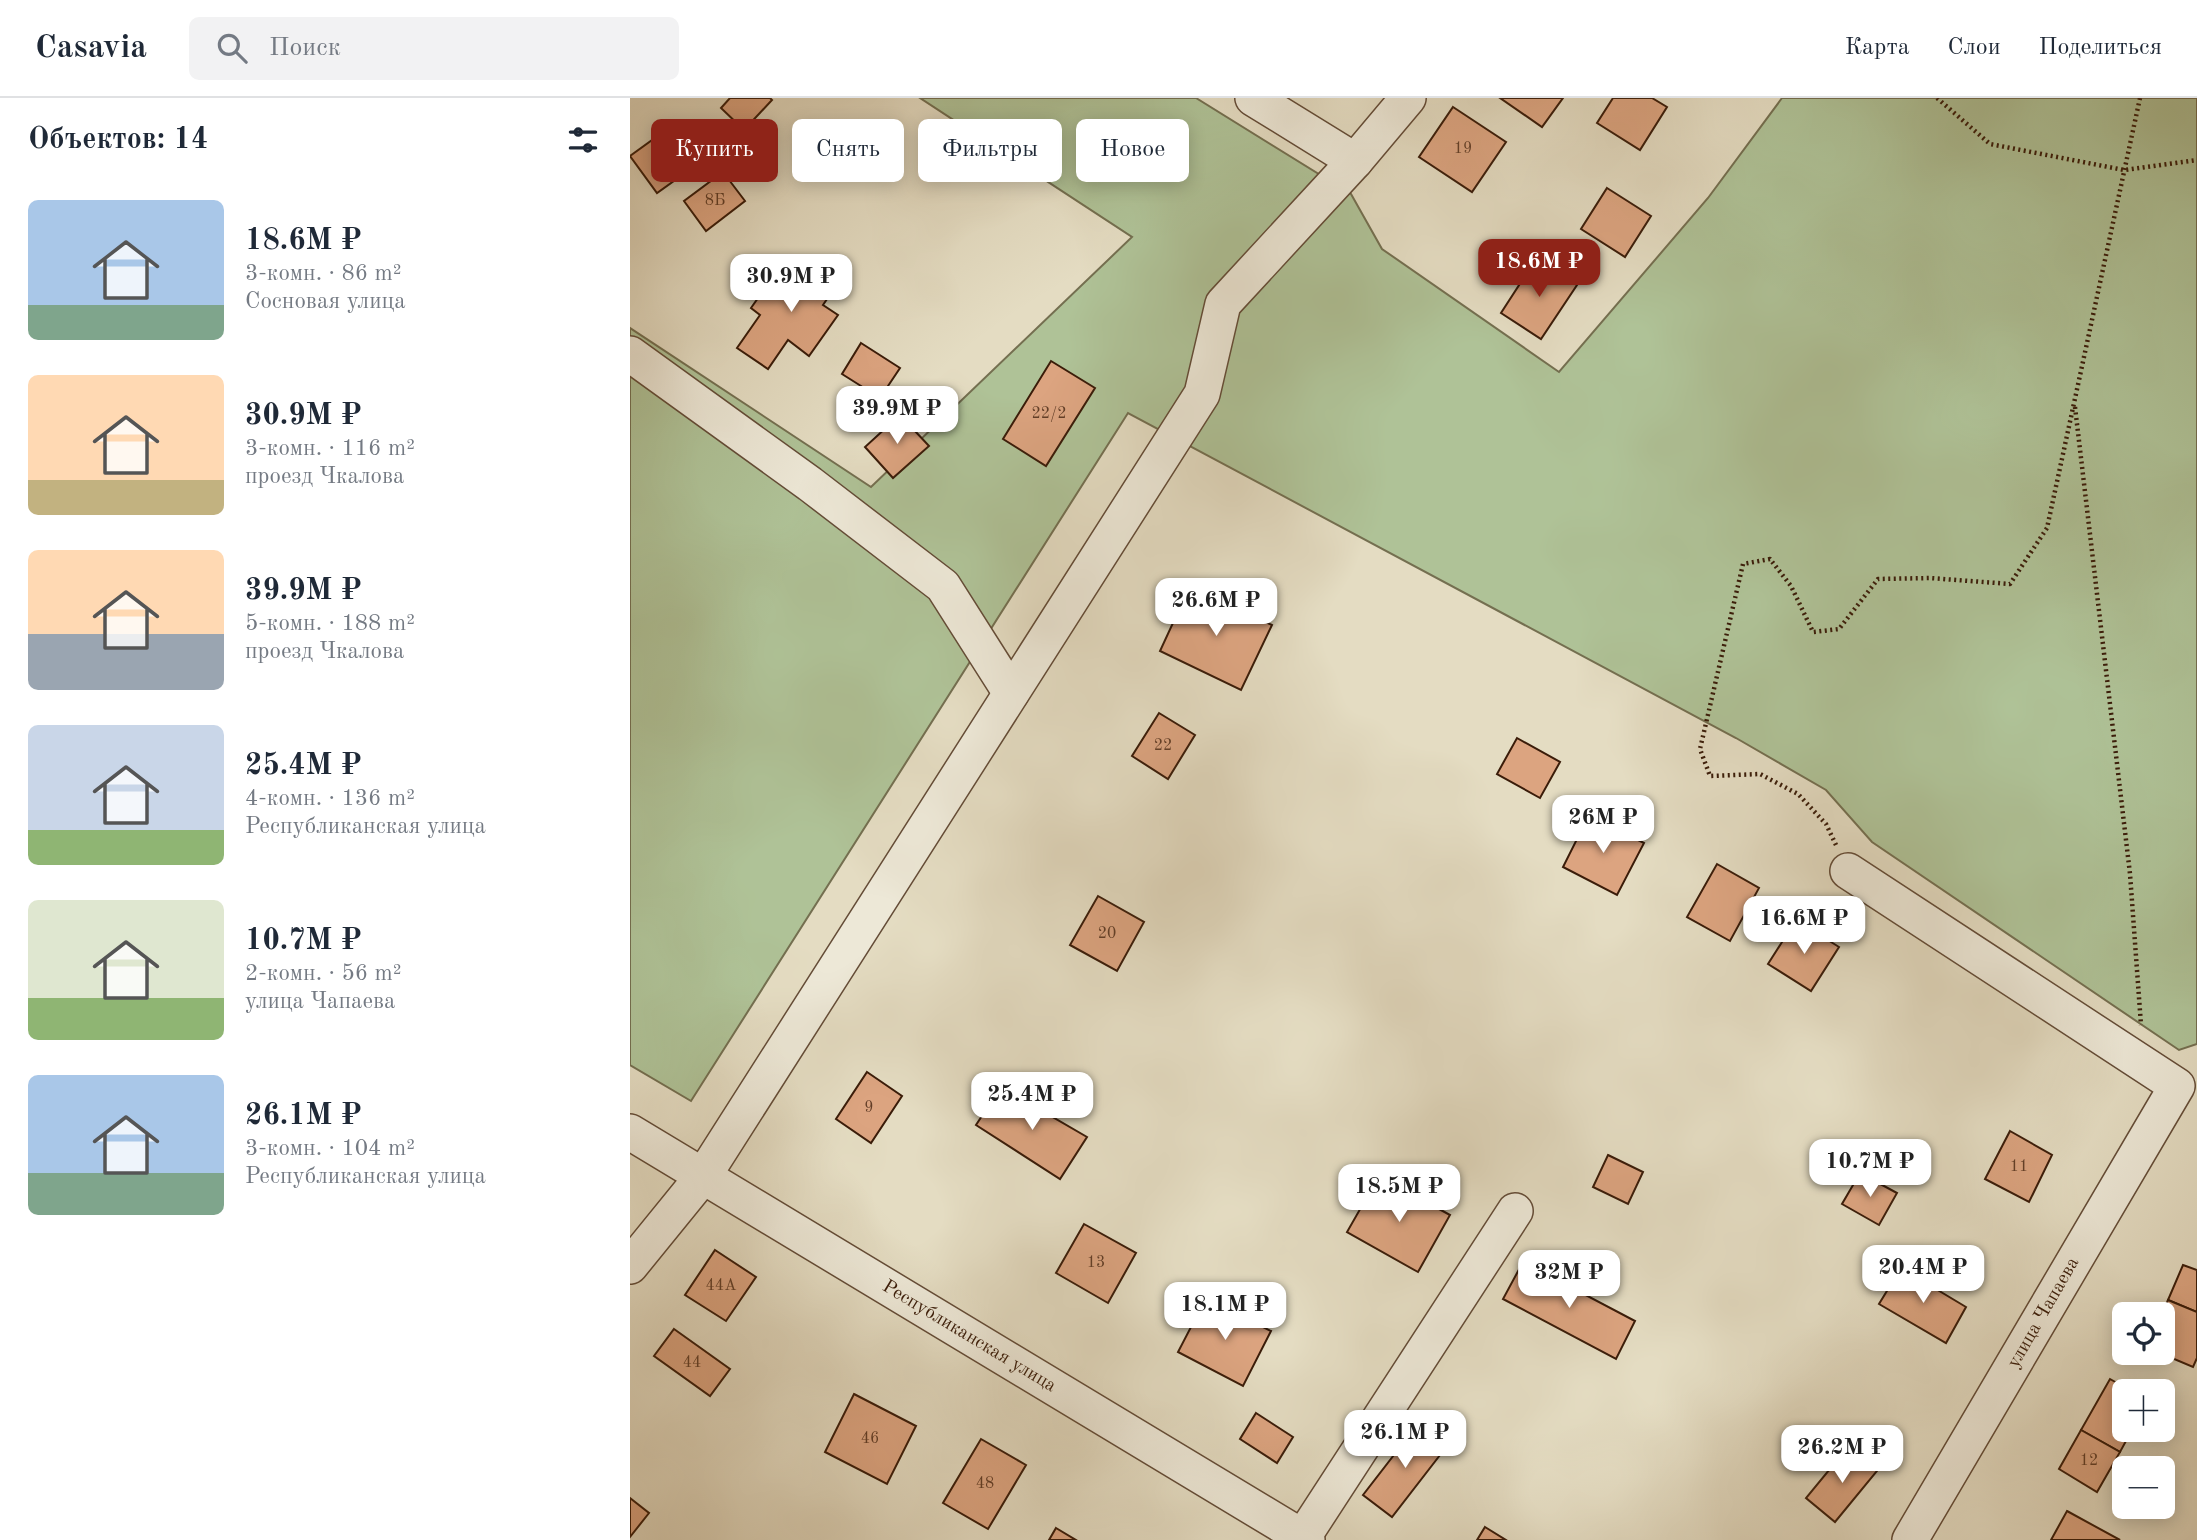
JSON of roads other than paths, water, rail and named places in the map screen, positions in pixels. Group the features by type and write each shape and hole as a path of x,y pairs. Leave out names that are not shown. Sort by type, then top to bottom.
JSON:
{"street":[{"path":"1253,98 1355,161"},
{"path":"630,1266 704,1175 1202,394 1223,304 1355,161 1408,98"},
{"path":"640,361 810,484 943,586 1011,693"},
{"name":"улица Чапаева","path":"1848,871 2177,1086 1910,1540"},
{"name":"Республиканская улица","path":"630,1132 1305,1539"},
{"path":"1305,1539 1515,1211"}]}
